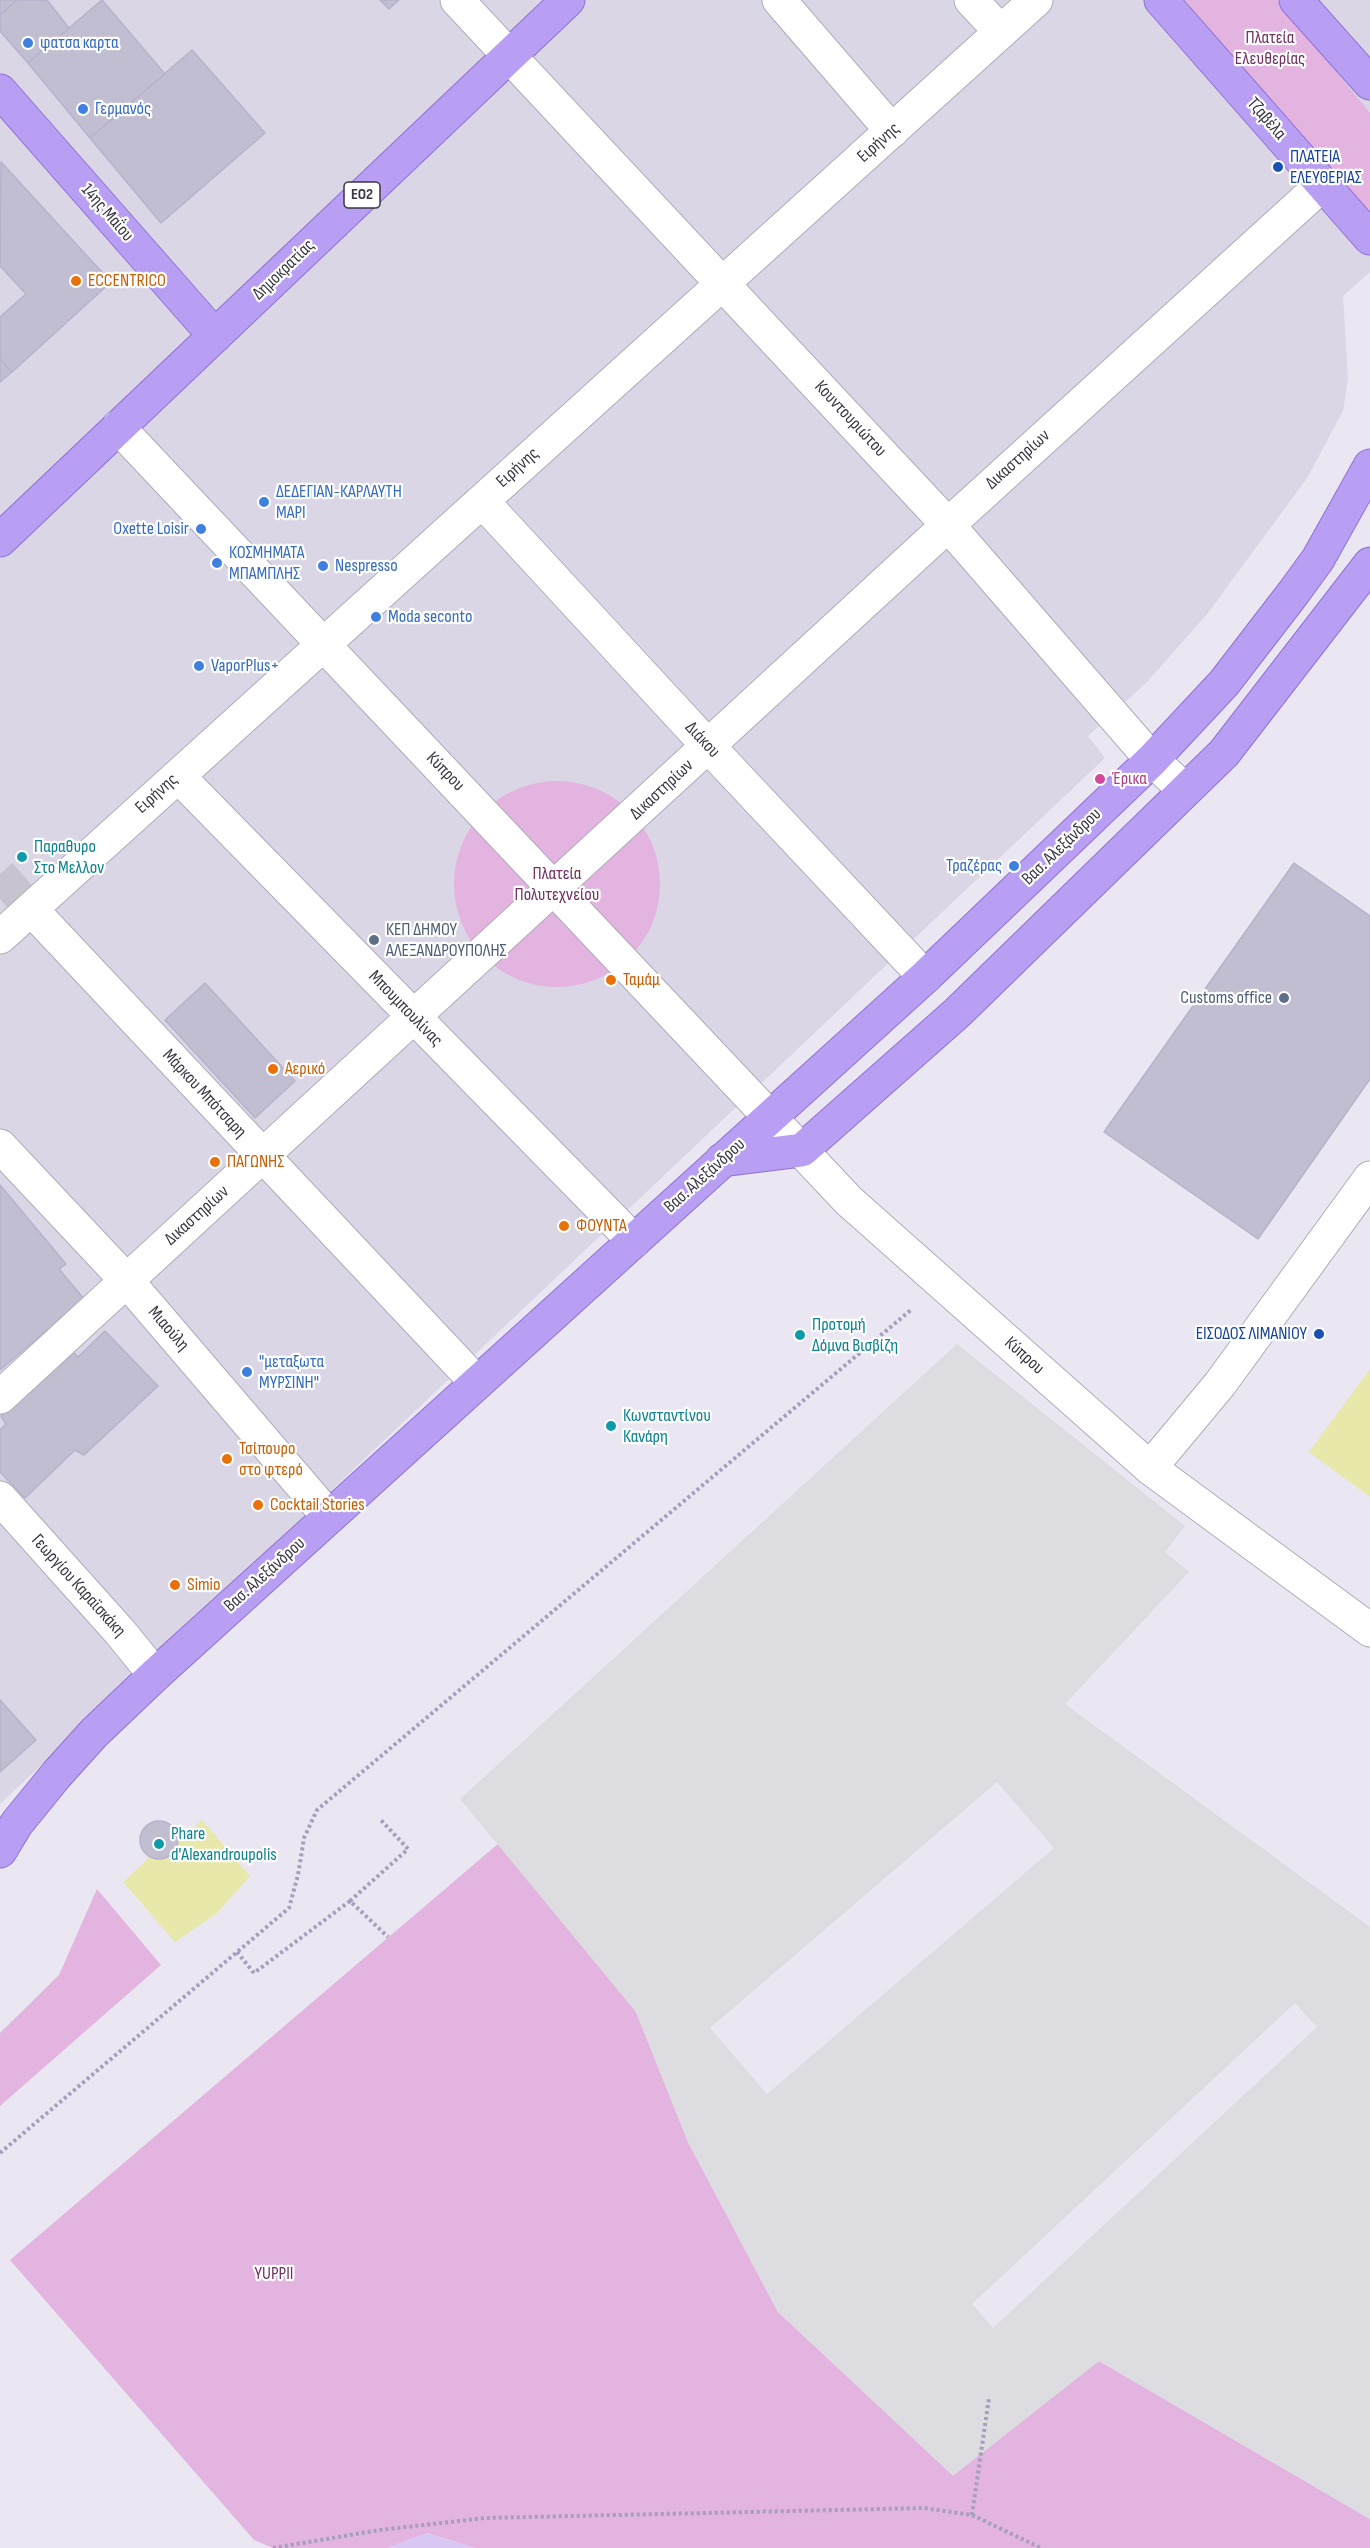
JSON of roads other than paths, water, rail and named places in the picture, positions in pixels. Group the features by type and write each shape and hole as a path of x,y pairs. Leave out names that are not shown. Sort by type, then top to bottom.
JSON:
{"main road":[{"name":"Δημοκρατίας","path":"0,540 568,0"},
{"name":"Τζαβέλα","path":"1161,0 1370,238"},
{"path":"1296,0 1370,83"},
{"name":"14ης Μαΐου","path":"0,91 215,336"},
{"name":"Βασ. Αλεξάνδρου","path":"1,1845 57,1773 94,1733 155,1675 925,977 1152,760 1224,682 1294,592 1318,559 1370,466"},
{"path":"723,1160 802,1150 957,1013 1184,789 1224,753 1370,564"}],"street":[{"name":"Κουντουριώτου","path":"457,0 948,525 1152,760 1184,789"},
{"path":"778,0 892,131"},
{"path":"971,0 1001,32"},
{"name":"Ειρήνης","path":"0,937 1036,0"},
{"name":"Δικαστηρίων","path":"0,1397 948,525 1323,184"},
{"name":"Κύπρου","path":"118,427 556,888 849,1202 1150,1468 1370,1630"},
{"name":"Διάκου","path":"482,501 925,977"},
{"name":"Μπουμπουλίνας","path":"177,776 634,1241"},
{"name":"Μάρκου Μπότσαρη","path":"31,909 477,1383"},
{"name":"Μιαούλη","path":"0,1146 126,1281 329,1517"},
{"path":"1150,1468 1220,1384 1370,1178"},
{"name":"Γεωργίου Καραϊσκάκη","path":"0,1498 120,1632 155,1675"}],"tunnel":[{"path":"0,874 31,909"}],"place":[{"name":"φατσα καρτα","path":"28,43"},
{"name":"Γερμανός","path":"83,109"},
{"name":"ΠΛΑΤΕΙΑ ΕΛΕΥΘΕΡΙΑΣ","path":"1278,167"},
{"name":"ECCENTRICO","path":"76,281"},
{"name":"ΔΕΔΕΓΙΑΝ-ΚΑΡΛΑΥΤΗ ΜΑΡΙ","path":"264,502"},
{"name":"Oxette Loisir","path":"201,529"},
{"name":"ΚΟΣΜΗΜΑΤΑ ΜΠΑΜΠΛΗΣ","path":"217,563"},
{"name":"Nespresso","path":"323,566"},
{"name":"Moda seconto","path":"376,617"},
{"name":"VaporPlus+","path":"199,666"},
{"name":"Έρικα","path":"1100,779"},
{"name":"Παραθυρο Στο Μελλον","path":"22,857"},
{"name":"Τραζέρας","path":"1014,866"},
{"name":"ΚΕΠ ΔΗΜΟΥ ΑΛΕΞΑΝΔΡΟΥΠΟΛΗΣ","path":"374,940"},
{"name":"Ταμάμ","path":"611,980"},
{"name":"Customs office","path":"1284,998"},
{"name":"Αερικό","path":"273,1069"},
{"name":"ΠΑΓΩΝΗΣ","path":"215,1162"},
{"name":"ΦΟΥΝΤΑ","path":"564,1226"},
{"name":"ΕΙΣΟΔΟΣ ΛΙΜΑΝΙΟΥ","path":"1319,1334"},
{"name":"Προτομή Δόμνα Βισβίζη","path":"800,1335"},
{"name":"\"μεταξωτα ΜΥΡΣΙΝΗ\"","path":"247,1372"},
{"name":"Κωνσταντίνου Κανάρη","path":"611,1426"},
{"name":"Τσίπουρο στο φτερό","path":"227,1459"},
{"name":"Cocktail Stories","path":"258,1505"},
{"name":"Simio","path":"175,1585"},
{"name":"Phare d'Alexandroupolis","path":"159,1844"}],"park label":[{"name":"Πλατεία Ελευθερίας","path":"1270,48"},
{"name":"Πλατεία Πολυτεχνείου","path":"557,884"},
{"name":"YUPPII","path":"274,2274"}]}
